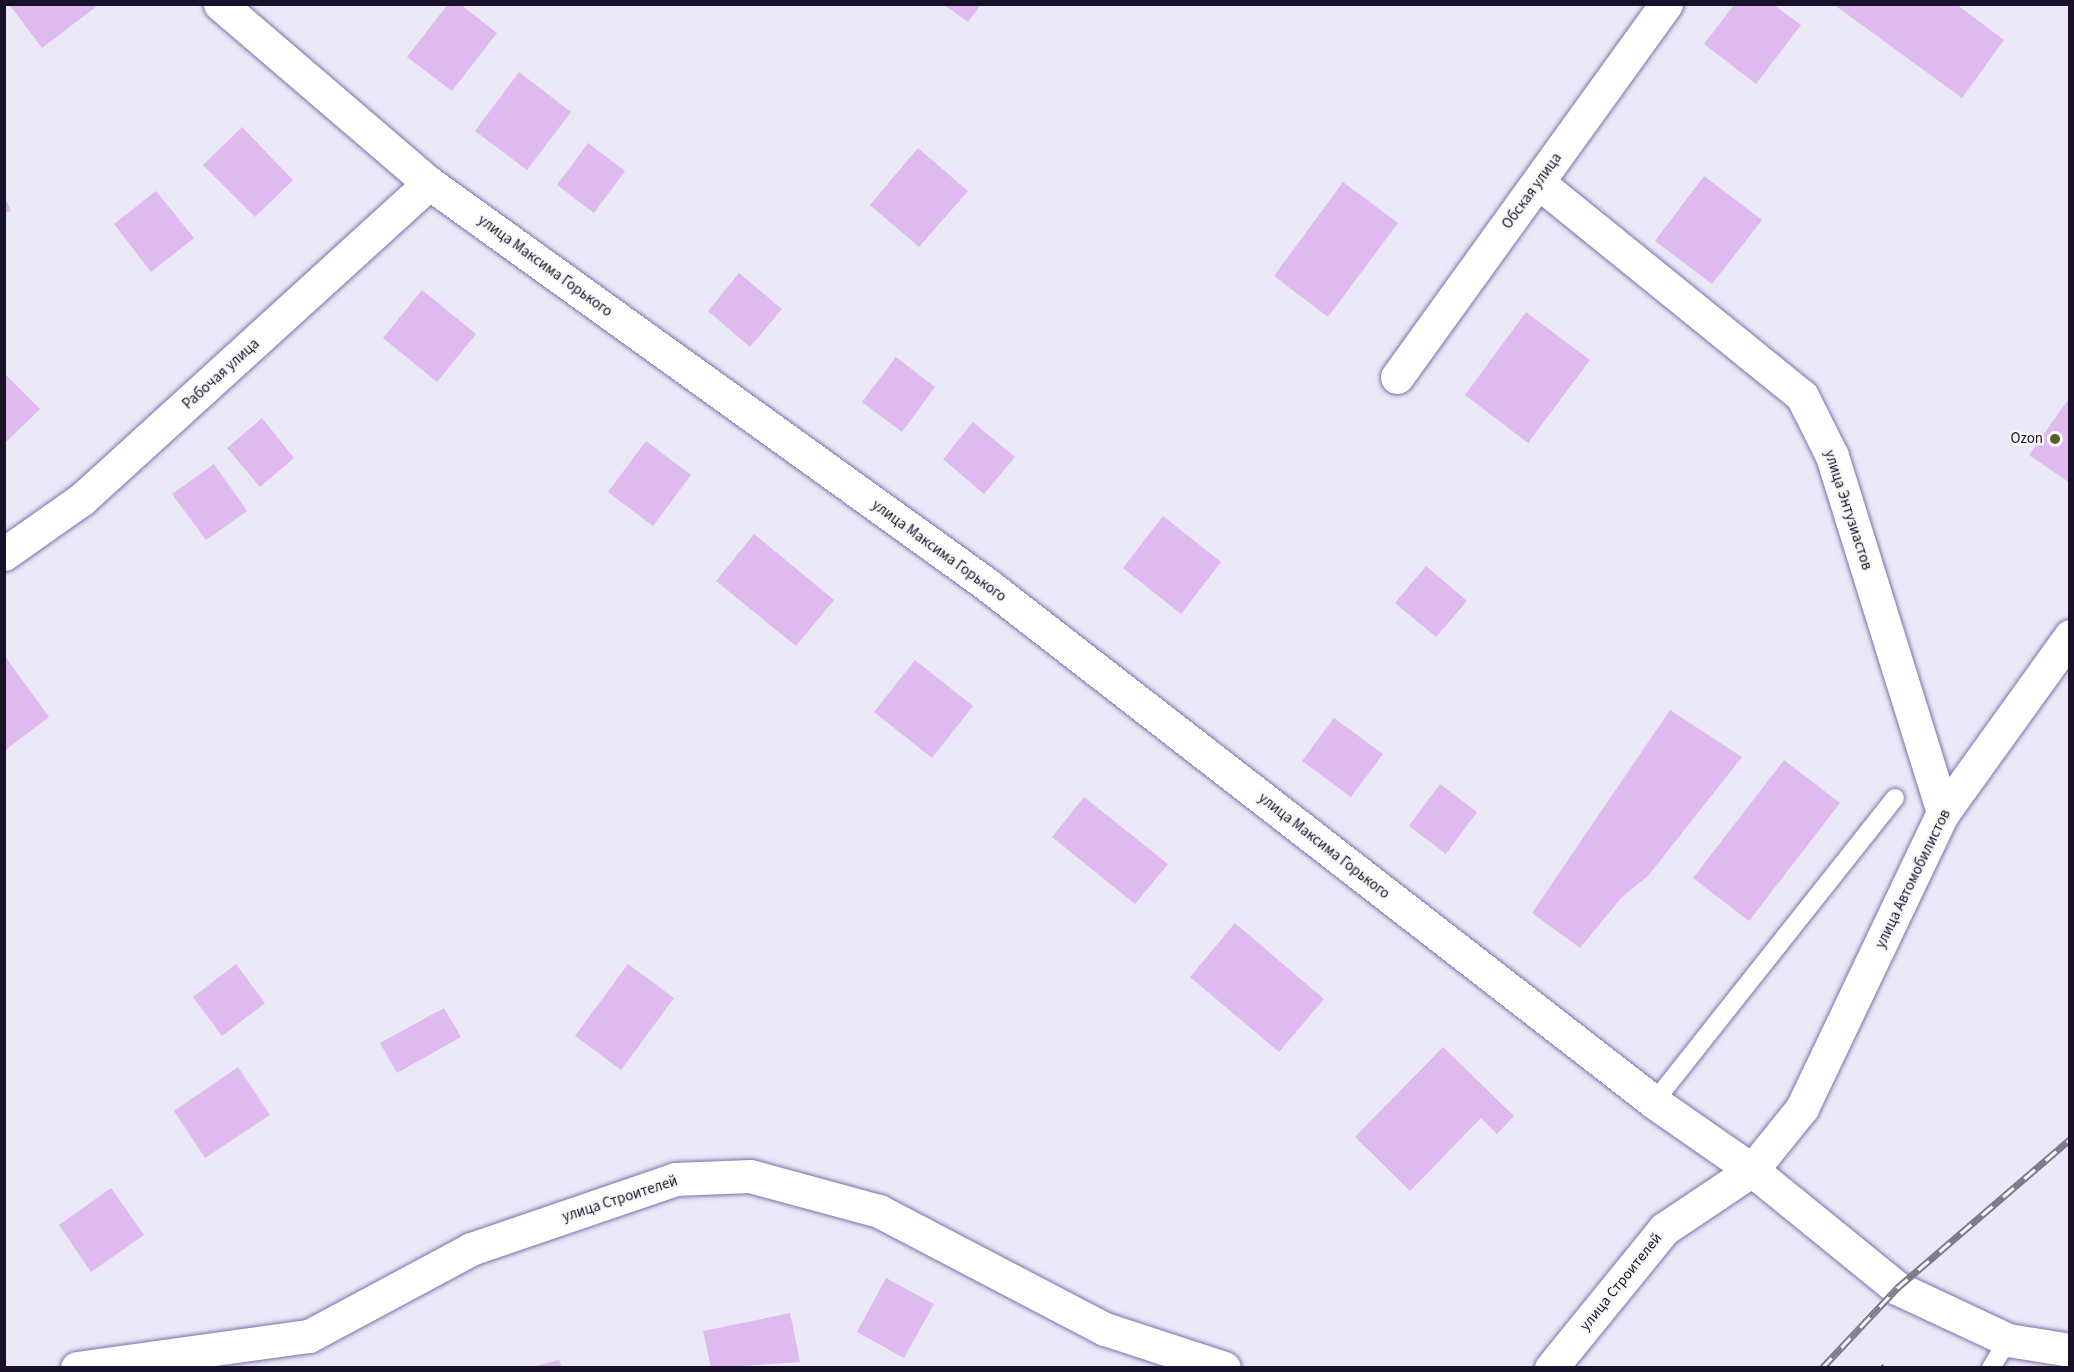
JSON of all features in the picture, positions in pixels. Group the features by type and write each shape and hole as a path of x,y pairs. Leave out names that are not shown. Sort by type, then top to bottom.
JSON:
{"street":[{"name":"улица Максима Горького","path":"220,4 429,183 985,583 1654,1102 1752,1170 1897,1288 2008,1340 2070,1350"},
{"name":"Обская улица","path":"1397,376 1539,183 1666,4"},
{"name":"Рабочая улица","path":"4,554 82,499 429,183"},
{"name":"улица Энтузиастов","path":"1539,183 1802,396 1832,456 1943,813"},
{"name":"улица Автомобилистов","path":"1802,1108 1943,813 2070,636"},
{"name":"улица Строителей","path":"1551,1368 1664,1229 1752,1170 1802,1108"},
{"name":"улица Строителей","path":"76,1368 309,1336 471,1249 675,1179 750,1176 879,1211 1105,1329 1224,1368"}],"lane":[{"path":"1654,1102 1896,798"},
{"path":"1991,1368 2008,1340"}],"building":[{"path":"9,4 96,4 97,6 42,48"},
{"path":"448,4 460,4 497,33 452,91 407,57"},
{"path":"943,4 981,4 968,22"},
{"path":"1833,4 1956,4 2004,40 1962,98"},
{"path":"1734,5 1774,5 1801,25 1756,84 1704,44"},
{"path":"519,72 571,112 527,170 475,131"},
{"path":"242,127 293,180 255,217 203,165"},
{"path":"588,143 625,171 594,213 557,185"},
{"path":"918,148 968,191 919,247 870,205"},
{"path":"1704,176 1762,220 1712,284 1655,241"},
{"path":"1343,182 1398,223 1328,317 1274,276"},
{"path":"156,191 194,238 151,272 114,224"},
{"path":"4,195 11,211 4,213"},
{"path":"739,273 782,309 750,347 708,311"},
{"path":"422,290 476,334 437,382 383,338"},
{"path":"1526,312 1590,360 1528,443 1465,395"},
{"path":"896,357 935,387 902,432 862,402"},
{"path":"6,375 40,409 4,444 4,377"},
{"path":"2070,397 2070,483 2029,455"},
{"path":"262,418 294,458 260,487 227,448"},
{"path":"973,422 1015,457 984,494 943,459"},
{"path":"646,441 691,475 653,526 608,492"},
{"path":"214,464 247,511 206,540 172,494"},
{"path":"1163,516 1221,562 1181,614 1123,568"},
{"path":"754,534 834,600 796,646 716,581"},
{"path":"1426,566 1467,601 1436,637 1395,603"},
{"path":"4,655 49,717 4,751"},
{"path":"915,660 973,706 932,758 874,712"},
{"path":"1670,710 1742,757 1648,876 1622,897 1580,948 1532,913"},
{"path":"1334,718 1383,754 1351,797 1302,761"},
{"path":"1784,760 1840,803 1749,921 1693,878"},
{"path":"1440,784 1477,812 1446,854 1409,826"},
{"path":"1084,797 1168,864 1135,904 1052,837"},
{"path":"1235,923 1324,999 1279,1052 1190,977"},
{"path":"236,964 265,1003 222,1036 193,997"},
{"path":"628,964 674,998 621,1070 575,1036"},
{"path":"444,1008 461,1037 397,1073 380,1043"},
{"path":"1443,1047 1514,1116 1497,1134 1481,1118 1410,1191 1355,1137"},
{"path":"238,1067 270,1115 205,1158 174,1111"},
{"path":"111,1188 144,1235 91,1272 59,1225"},
{"path":"886,1278 934,1304 904,1358 857,1332"},
{"path":"790,1313 800,1362 711,1368 703,1331"},
{"path":"559,1360 562,1368 532,1367"}],"railway":[{"path":"1822,1368 1897,1288 2070,1139"}],"place":[{"name":"Ozon","path":"2055,439"}]}
